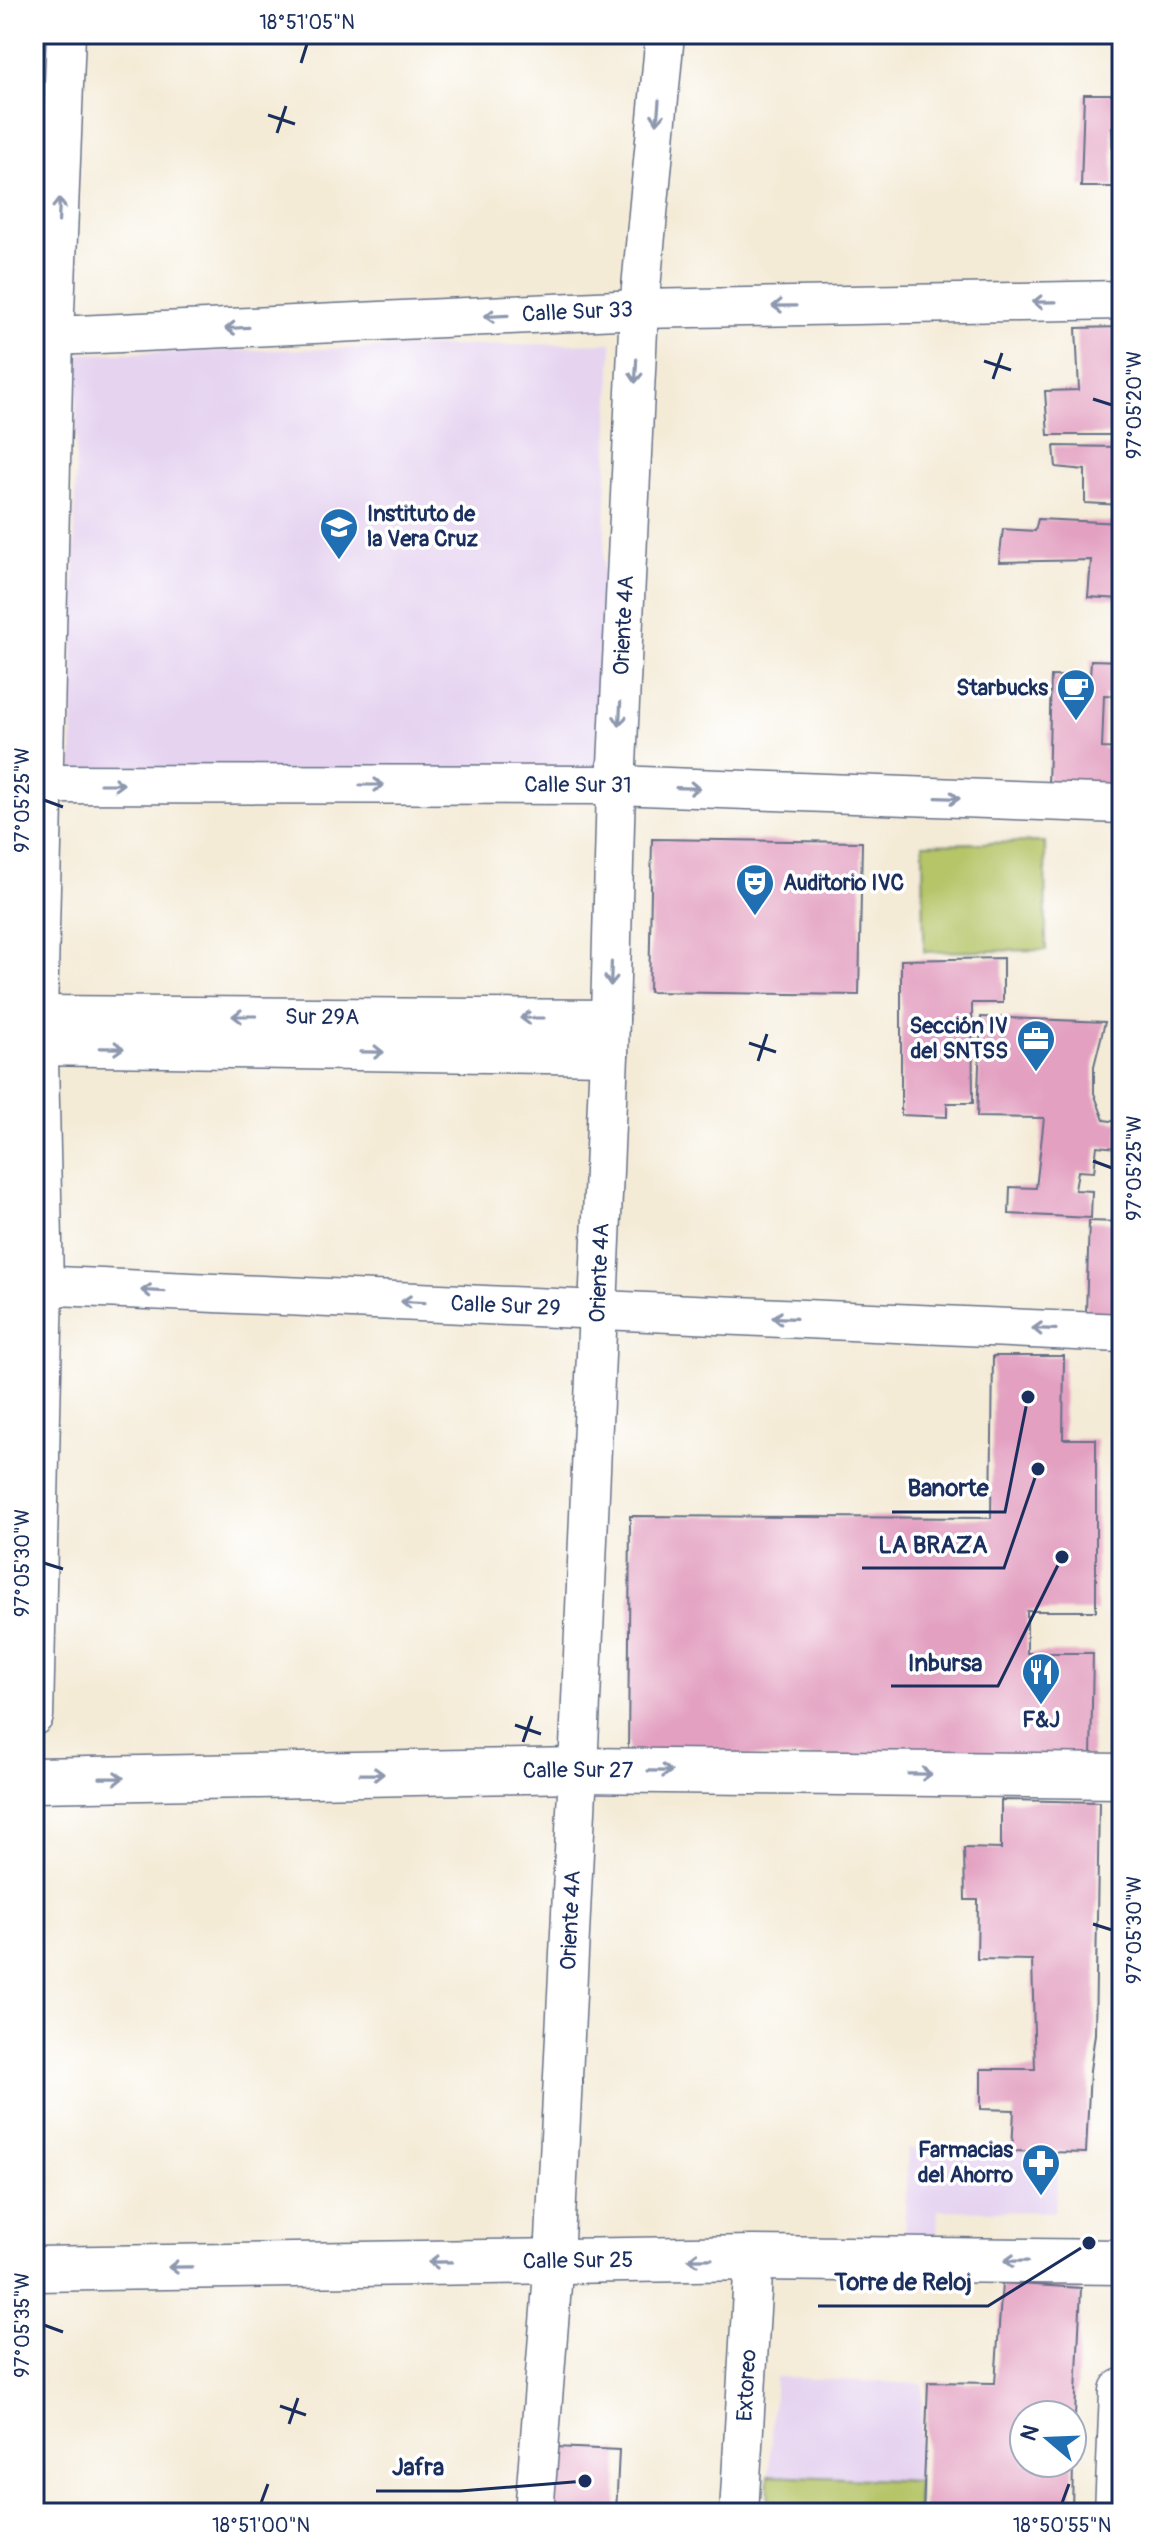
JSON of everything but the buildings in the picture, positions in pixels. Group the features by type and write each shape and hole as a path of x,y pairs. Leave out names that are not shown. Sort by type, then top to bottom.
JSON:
{"street":[{"path":"34,1716 39,1285 36,1030 44,337 66,34"},
{"name":"Oriente 4A","path":"534,2513 554,2260 578,1770 609,1037 616,785 639,309 665,34"},
{"name":"Calle Sur 33","path":"44,337 639,309 1122,300"},
{"name":"Calle Sur 31","path":"38,784 616,785 1122,804"},
{"name":"Sur 29A","path":"36,1030 609,1037"},
{"name":"Calle Sur 29","path":"39,1285 1122,1333"},
{"name":"Calle Sur 27","path":"34,1780 578,1770 1122,1776"},
{"name":"Calle Sur 25","path":"34,2269 754,2258 1122,2262"},
{"name":"Extoreo","path":"739,2513 754,2258"},
{"path":"1117,2513 1122,2391"}],"shaded area":[{"name":"Instituto de la Vera Cruz","path":"612,343 596,768 72,773 77,354"},
{"path":"908,2149 1059,2152 1055,2212 938,2210 937,2236 904,2235"},
{"path":"775,2377 923,2384 918,2481 769,2475"}],"green space":[{"path":"1045,842 1046,950 924,952 923,844"},
{"path":"769,2475 918,2481 917,2513 768,2513"}],"place":[{"name":"Instituto de la Vera Cruz","path":"339,561"},
{"name":"Starbucks","path":"1076,722"},
{"name":"Auditorio IVC","path":"755,917"},
{"name":"Sección IV del SNTSS","path":"1036,1073"},
{"name":"Banorte","path":"1028,1397"},
{"name":"LA BRAZA","path":"1038,1469"},
{"name":"Inbursa","path":"1062,1557"},
{"name":"F&J","path":"1041,1706"},
{"name":"Farmacias del Ahorro","path":"1041,2197"},
{"name":"Torre de Reloj","path":"1089,2243"},
{"name":"Jafra","path":"585,2481"}]}
